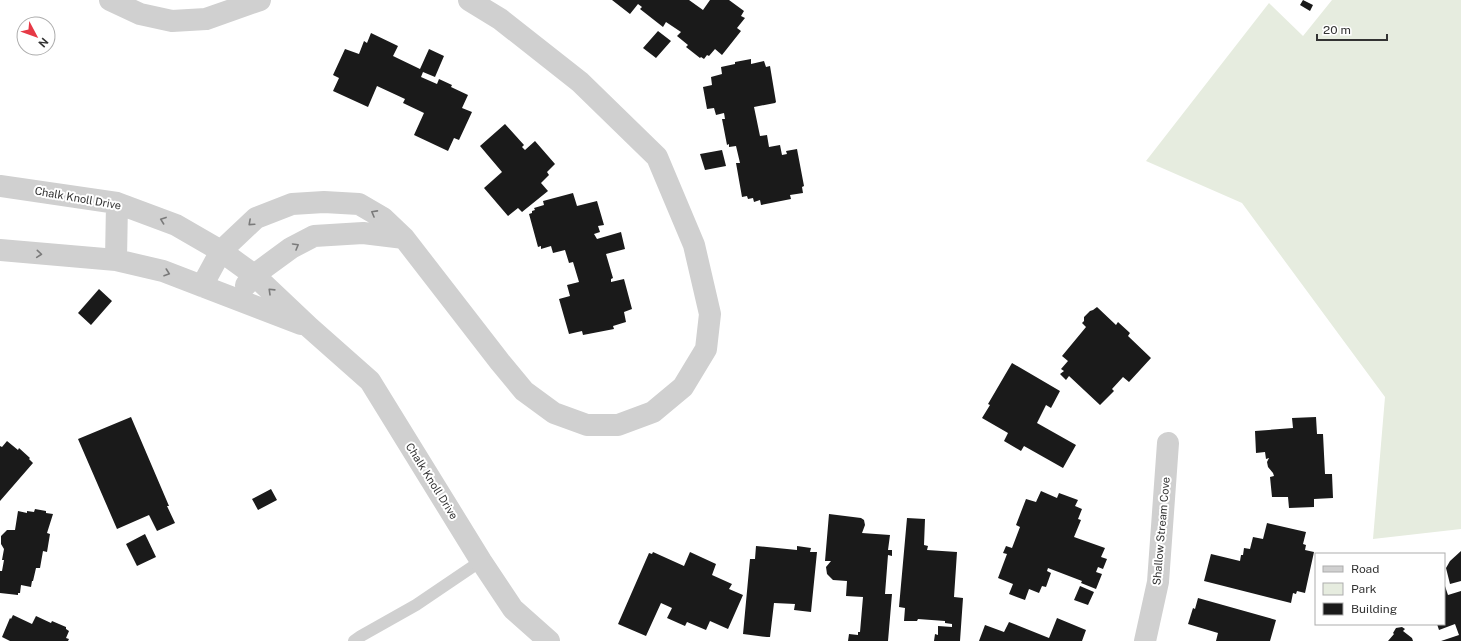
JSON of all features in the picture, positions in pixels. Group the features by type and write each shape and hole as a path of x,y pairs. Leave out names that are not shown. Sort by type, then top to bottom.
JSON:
{"street":[{"path":"110,0 140,14 172,21 206,19 260,0"},
{"path":"202,286 221,252 256,218 298,203 324,202 359,204 383,218 404,238 524,392 554,413 587,425 618,425 653,412 684,387 706,349 710,314 694,245 657,157 580,82 500,19 469,0"},
{"name":"Chalk Knoll Drive","path":"0,186 117,203 176,225 221,252 254,275 309,327 370,381 513,609 549,641"},
{"path":"116,260 117,203"},
{"path":"236,299 254,275 291,248 314,236 363,232 404,238"},
{"name":"Chalk Knoll Drive","path":"0,250 116,260 163,272 309,327"},
{"name":"Shallow Stream Cove","path":"1145,641 1158,582 1168,443"}],"lane":[{"path":"354,641 416,605 482,561"}],"green space":[{"path":"1332,0 1461,0 1461,529 1373,539 1385,397 1242,203 1146,161 1269,3 1303,36"}],"building":[{"path":"612,0 689,0 703,10 710,0 729,0 744,11 741,16 745,18 737,28 741,31 722,55 715,49 704,59 701,57 700,58 686,47 688,45 677,36 681,32 666,22 663,27 640,9 642,7 638,4 630,14"},
{"path":"1303,0 1313,5 1310,11 1300,5"},
{"path":"658,31 671,41 656,58 643,48"},
{"path":"371,33 398,46 393,56 420,69 429,49 444,56 435,77 423,72 421,77 437,84 439,79 452,85 451,87 468,95 462,108 472,112 459,140 454,138 448,151 414,135 424,113 403,103 405,99 377,86 368,107 333,91 339,78 333,75 345,49 359,54 364,41 367,43"},
{"path":"751,59 751,64 764,61 766,67 770,66 776,102 754,107 760,136 767,135 769,147 780,145 782,155 787,154 786,151 797,149 804,186 802,187 803,193 790,195 791,199 761,205 760,200 754,202 753,198 748,199 747,196 742,197 736,163 740,163 736,146 729,147 729,144 727,145 722,119 725,119 724,113 716,115 714,108 707,109 703,87 712,85 711,77 722,74 721,67 735,64 735,62"},
{"path":"505,124 524,145 522,147 525,150 535,141 555,164 547,172 549,175 541,183 548,191 522,212 518,208 508,216 484,188 502,172 480,146"},
{"path":"722,150 726,166 705,170 700,154"},
{"path":"573,193 577,206 597,201 604,225 598,226 600,232 594,234 597,239 621,232 625,249 606,254 613,278 611,279 611,282 624,279 632,309 624,312 626,322 613,326 614,329 583,335 582,331 569,334 559,299 570,296 567,285 579,282 573,262 569,263 565,250 553,253 551,246 541,249 541,246 538,247 529,214 535,210 534,208 544,205 543,201"},
{"path":"99,289 112,301 91,325 78,313"},
{"path":"1097,307 1116,325 1118,322 1130,333 1128,336 1151,358 1129,382 1123,377 1112,389 1114,391 1100,405 1069,376 1066,380 1060,374 1064,371 1061,369 1068,361 1062,356 1086,327 1082,323 1084,321 1084,317"},
{"path":"1012,363 1060,391 1051,408 1046,405 1037,423 1076,445 1063,468 1024,446 1021,451 1004,441 1008,433 982,418 990,405 988,404"},
{"path":"131,417 175,523 157,531 149,515 117,529 78,439"},
{"path":"1316,417 1317,434 1323,434 1325,474 1332,474 1333,498 1314,499 1314,507 1289,508 1288,497 1272,497 1270,477 1274,476 1268,467 1267,462 1269,458 1266,459 1265,452 1256,453 1255,431 1293,428 1292,418"},
{"path":"7,441 18,450 19,448 30,458 29,459 33,463 0,501 0,446 2,447"},
{"path":"271,489 277,500 258,510 252,499"},
{"path":"1041,491 1057,498 1059,493 1078,500 1075,506 1082,509 1078,519 1081,520 1074,537 1105,548 1101,557 1107,559 1103,569 1098,567 1096,572 1102,574 1096,589 1081,583 1082,581 1048,568 1047,571 1051,573 1046,587 1042,586 1039,593 1029,589 1025,600 1009,594 1013,584 998,578 1007,554 1003,553 1006,546 1012,548 1020,527 1016,525 1026,499 1036,502"},
{"path":"35,509 53,514 47,533 50,534 47,552 43,551 40,568 36,568 31,587 21,585 20,593 18,593 18,595 0,593 0,571 2,571 4,560 2,560 4,549 1,544 1,536 7,530 15,530 18,511 27,513 27,511 34,512"},
{"path":"829,514 861,518 864,520 865,525 862,533 890,535 888,550 892,550 892,556 888,555 885,594 892,594 888,641 848,641 849,634 858,635 858,632 860,632 863,597 846,596 847,581 833,580 827,574 826,567 831,561 825,561"},
{"path":"907,518 925,519 924,545 928,546 927,550 957,552 954,597 963,598 960,641 934,641 935,634 938,635 938,626 952,627 952,624 945,623 945,621 918,619 917,621 904,621 905,608 899,607"},
{"path":"1267,523 1306,532 1303,544 1306,545 1305,550 1314,552 1305,593 1297,591 1296,594 1293,593 1291,603 1204,581 1211,554 1240,561 1244,548 1250,549 1253,537 1263,539"},
{"path":"145,534 156,557 137,566 126,544"},
{"path":"756,546 797,550 797,546 811,548 810,552 817,552 811,612 794,610 795,604 774,603 770,637 743,634 750,559 755,559"},
{"path":"1461,551 1461,581 1450,584 1446,568 1450,561"},
{"path":"653,552 684,566 690,552 716,564 712,575 732,584 729,589 743,595 728,629 710,621 706,630 687,622 685,626 667,618 672,608 661,603 646,636 618,624 649,553 652,554"},
{"path":"1080,586 1094,592 1088,605 1074,600"},
{"path":"1445,586 1448,595 1461,591 1461,641 1441,641 1459,635 1455,624 1439,630 1437,625 1445,625"},
{"path":"1198,598 1276,620 1270,641 1216,641 1218,633 1188,624"},
{"path":"13,615 32,624 36,616 51,623 52,621 66,627 69,631 66,638 69,639 68,641 10,641 2,637 10,618 11,619"},
{"path":"1057,618 1086,630 1082,641 979,641 985,625 1004,632 1009,622 1049,638"},
{"path":"1402,627 1405,629 1403,631 1412,638 1413,641 1388,641 1394,634 1393,633 1396,628"}]}
